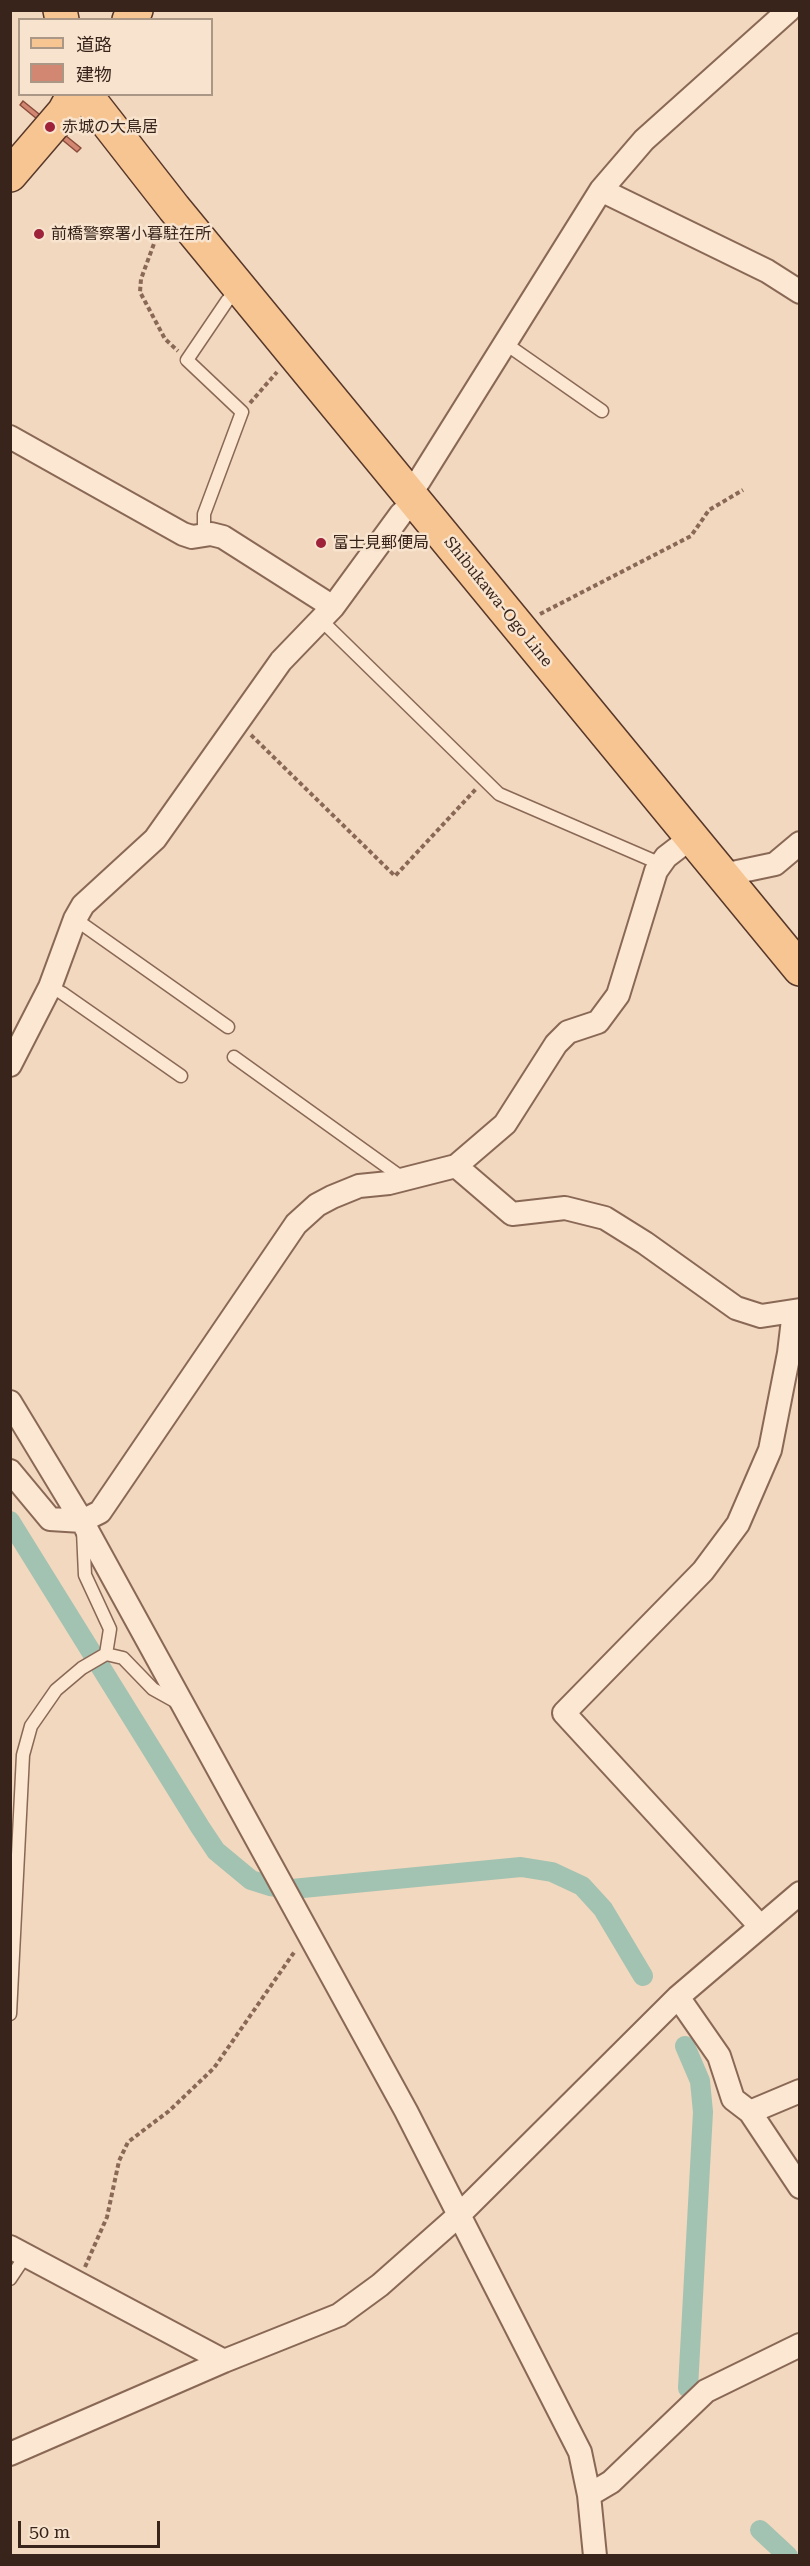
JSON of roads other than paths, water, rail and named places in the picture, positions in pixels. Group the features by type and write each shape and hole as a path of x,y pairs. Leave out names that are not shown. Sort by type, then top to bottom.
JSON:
{"main road":[{"path":"10,176 64,112 73,96"},
{"name":"Shibukawa-Ogo Line","path":"87,96 240,288 800,969"}],"street":[{"path":"10,1065 50,987 75,919 83,906 155,839 281,661 327,614 400,514 601,190 644,140 789,10"},
{"path":"601,190 767,271 800,292"},
{"path":"10,437 183,534 192,537 204,535 223,537 327,614"},
{"path":"10,1471 50,1519 82,1521 100,1512 296,1224 317,1206 359,1186 404,1179 456,1166 505,1124 556,1044 568,1032 598,1022 618,995 656,871 666,857 692,837"},
{"path":"723,875 775,864 800,843"},
{"path":"456,1166 512,1214 565,1209 605,1218 645,1243 736,1308 761,1316 797,1311 770,1450 738,1524 703,1571 564,1713 760,1926"},
{"path":"10,1402 82,1521 406,2110 580,2452 589,2494 596,2556"},
{"path":"10,2454 224,2361 339,2315 380,2285 458,2216 678,1997 800,1893"},
{"path":"678,1997 719,2056 733,2099 750,2112 800,2187"},
{"path":"750,2112 800,2091"},
{"path":"18,2251 224,2361"},
{"path":"589,2494 611,2482 706,2391 800,2345"}],"lane":[{"path":"204,535 204,514 242,412 188,360 228,301 240,288"},
{"path":"506,344 602,411"},
{"path":"327,614 499,794 661,864"},
{"path":"75,919 228,1027"},
{"path":"50,987 181,1076"},
{"path":"234,1058 404,1179"},
{"path":"82,1521 86,1575 110,1629 106,1654"},
{"path":"10,2014 13,1884 23,1755 32,1726 56,1690 82,1668 106,1654 123,1658 153,1689 183,1706"},
{"path":"10,2280 18,2251"}],"waterway":[{"path":"10,1521 216,1851 251,1880 292,1889 521,1867 552,1872 582,1886 603,1909 643,1976"},
{"path":"685,2046 700,2081 703,2112 688,2388"},
{"path":"760,2530 788,2556"}],"place":[{"name":"赤城の大鳥居","path":"50,127"},
{"name":"前橋警察署小暮駐在所","path":"39,234"},
{"name":"富士見郵便局","path":"321,543"}]}
